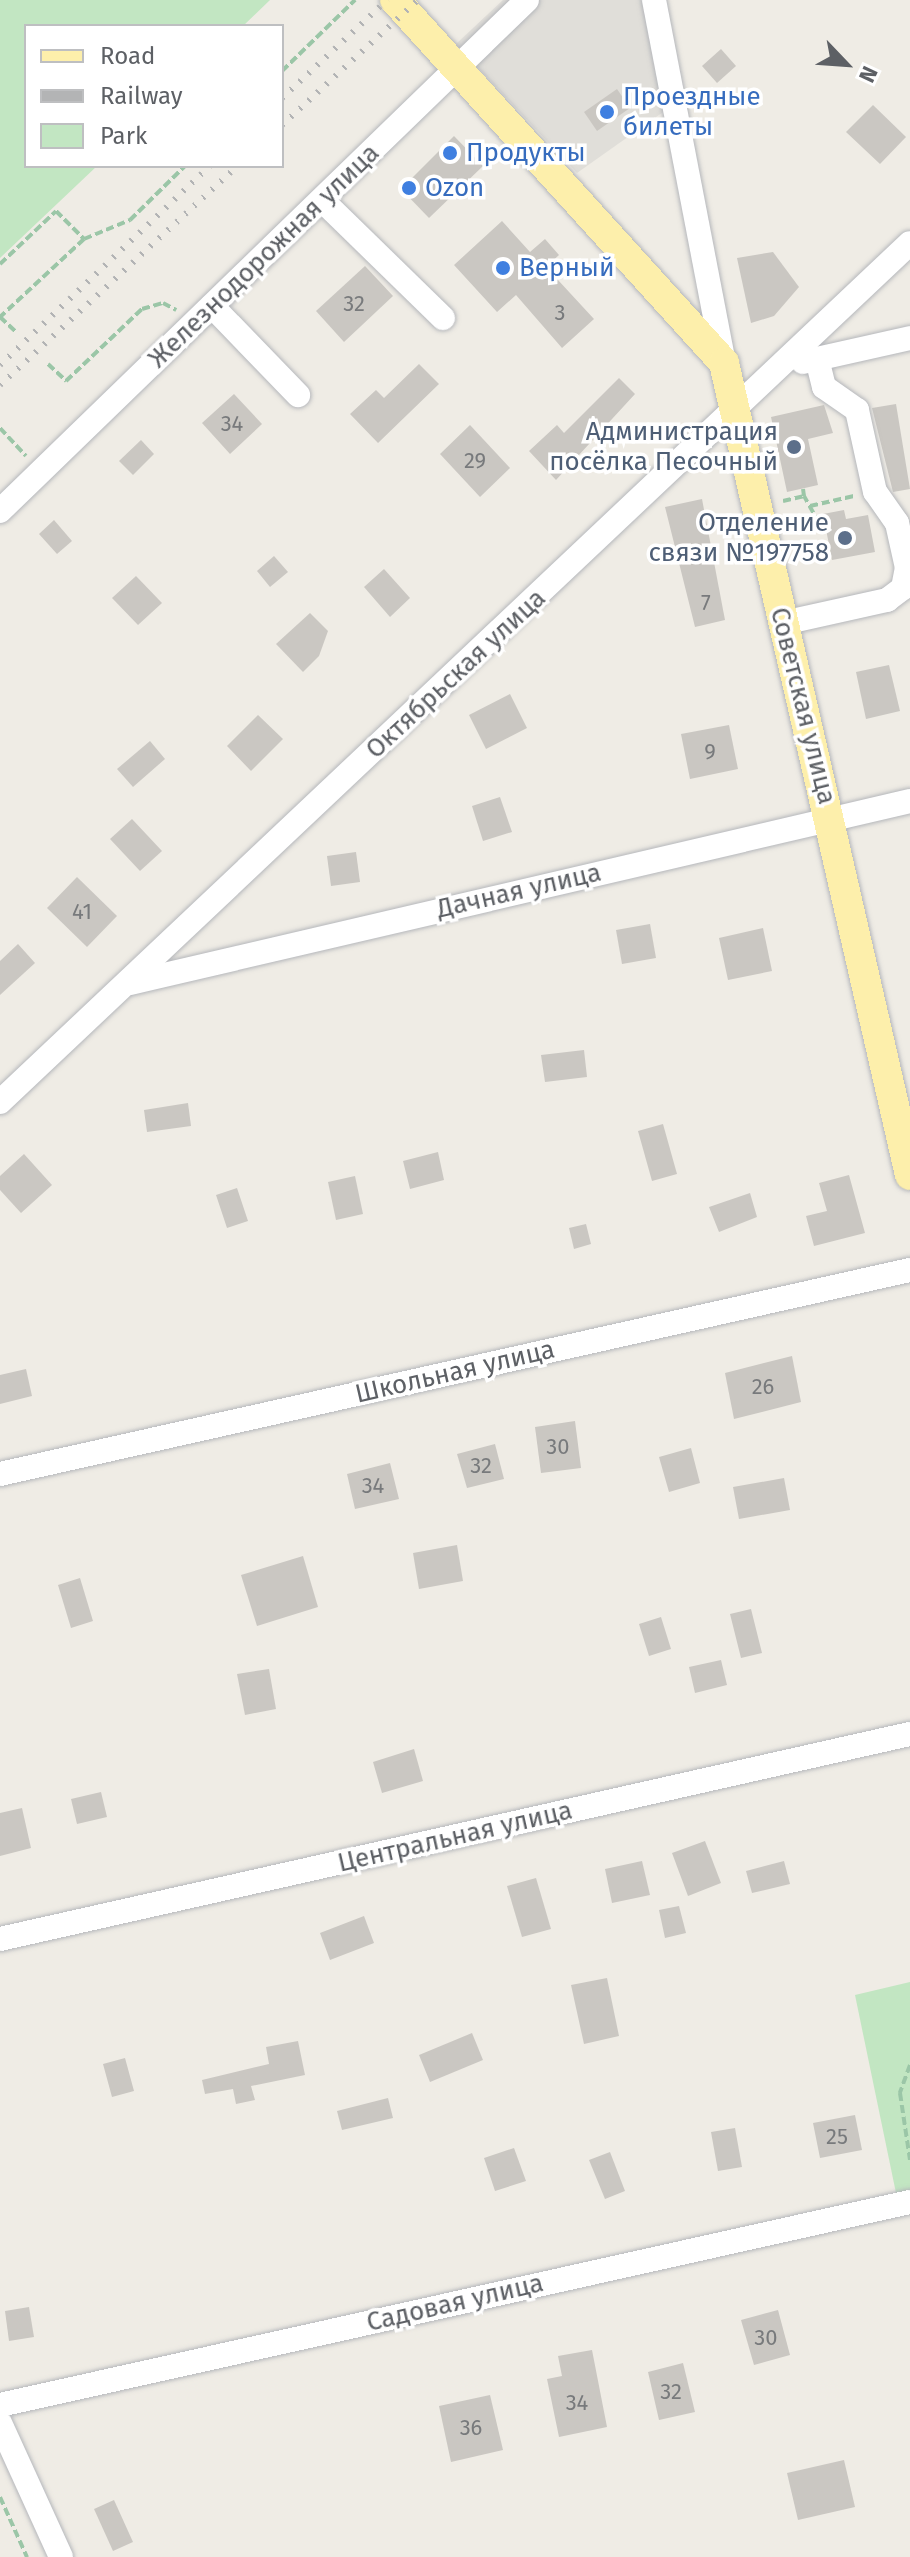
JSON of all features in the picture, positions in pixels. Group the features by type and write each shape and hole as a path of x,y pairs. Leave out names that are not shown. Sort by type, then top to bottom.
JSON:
{"main road":[{"path":"400,6 724,363"},
{"name":"Советская улица","path":"724,363 910,1175"}],"street":[{"name":"Железнодорожная улица","path":"0,511 527,0"},
{"name":"Советская улица","path":"650,2 724,363"},
{"path":"322,200 443,318"},
{"name":"Октябрьская улица","path":"0,1102 910,243"},
{"path":"204,313 298,395"},
{"path":"775,369 910,338"},
{"path":"783,623 887,600 903,588 907,568 897,523 875,492 857,410 824,387 817,359"},
{"name":"Дачная улица","path":"128,984 830,817 910,801"},
{"name":"Школьная улица","path":"0,1474 910,1270"},
{"name":"Центральная улица","path":"0,1939 910,1734"},
{"name":"Садовая улица","path":"0,2405 910,2202"},
{"path":"0,2423 61,2557"}],"path":[{"path":"284,69 355,0"},
{"path":"16,332 0,317 84,239 130,220 183,168"},
{"path":"0,264 56,211 84,239"},
{"path":"48,364 66,381 142,309 163,303 204,313"},
{"path":"0,428 41,472"},
{"path":"789,530 822,522 804,496 803,489"},
{"path":"810,506 875,492"},
{"path":"783,501 804,496"},
{"path":"910,2065 900,2093 910,2160"},
{"path":"0,2497 27,2557"}],"shaded area":[{"path":"503,0 646,0 666,110 577,173 456,44"}],"green space":[{"path":"0,0 270,0 245,24 24,24 24,168 95,168 0,258"},
{"path":"910,1982 910,2190 896,2193 855,1995"}],"building":[{"path":"721,49 736,66 717,83 702,66"},
{"path":"617,89 630,108 597,131 584,112"},
{"path":"873,105 906,137 880,164 846,132"},
{"path":"454,136 483,166 429,218 401,189"},
{"path":"502,221 530,252 545,239 559,255 546,267 594,319 562,348 516,295 497,312 454,265"},
{"path":"773,252 799,287 774,316 751,323 737,258"},
{"path":"365,266 393,296 344,342 316,311"},
{"path":"419,364 439,384 378,443 350,414 376,390 384,398"},
{"path":"619,378 635,394 556,480 529,451 557,425 564,433"},
{"path":"234,394 262,424 230,454 202,423"},
{"path":"896,404 910,489 893,492 872,408"},
{"name":"Администрация посёлка Песочный","path":"824,405 833,433 808,439 818,485 787,492 771,417"},
{"path":"470,425 510,468 480,497 440,454"},
{"path":"141,440 154,454 133,475 119,461"},
{"path":"702,499 725,620 695,627 665,507"},
{"path":"844,510 846,519 868,515 875,552 832,560 823,514"},
{"path":"54,520 72,541 57,554 39,534"},
{"path":"274,556 288,572 270,587 257,571"},
{"path":"384,569 410,598 390,617 364,587"},
{"path":"136,576 162,603 138,625 112,598"},
{"path":"310,613 328,631 319,656 303,672 276,644"},
{"path":"889,665 900,711 866,719 856,672"},
{"path":"510,694 527,728 486,749 469,715"},
{"path":"258,715 283,739 251,771 227,746"},
{"path":"729,725 738,769 690,779 681,734"},
{"path":"150,741 165,759 133,787 117,769"},
{"path":"500,797 512,832 483,841 472,806"},
{"path":"132,819 162,851 140,871 110,839"},
{"path":"356,852 360,882 331,886 327,856"},
{"path":"77,877 117,916 87,947 47,908"},
{"path":"650,924 656,958 622,964 616,930"},
{"path":"763,928 772,971 728,980 719,938"},
{"path":"18,944 35,963 0,995 0,961"},
{"path":"584,1050 587,1077 545,1082 541,1055"},
{"path":"188,1103 191,1126 147,1132 144,1110"},
{"path":"663,1124 677,1174 652,1181 638,1131"},
{"path":"438,1152 444,1180 410,1189 403,1161"},
{"path":"24,1154 52,1185 21,1213 0,1190 0,1176"},
{"path":"849,1175 865,1233 814,1246 806,1216 827,1211 819,1183"},
{"path":"355,1176 363,1214 336,1220 328,1182"},
{"path":"237,1188 248,1221 227,1228 216,1195"},
{"path":"750,1193 757,1217 719,1232 709,1207"},
{"path":"586,1224 591,1244 574,1249 569,1228"},
{"path":"792,1356 801,1402 734,1419 725,1373"},
{"path":"26,1369 32,1396 0,1404 0,1375"},
{"path":"575,1421 581,1468 541,1473 535,1427"},
{"path":"495,1444 504,1479 467,1488 457,1454"},
{"path":"691,1448 700,1483 669,1492 659,1457"},
{"path":"390,1463 399,1499 355,1509 347,1474"},
{"path":"784,1478 790,1510 739,1519 733,1487"},
{"path":"457,1545 463,1581 419,1589 413,1553"},
{"path":"303,1556 318,1607 257,1626 241,1575"},
{"path":"80,1578 93,1621 71,1628 58,1585"},
{"path":"751,1609 762,1653 741,1658 730,1614"},
{"path":"661,1617 671,1649 649,1656 639,1624"},
{"path":"721,1660 727,1685 695,1693 689,1667"},
{"path":"269,1669 276,1709 245,1715 237,1674"},
{"path":"414,1749 423,1781 382,1793 373,1762"},
{"path":"101,1792 107,1817 77,1824 71,1799"},
{"path":"22,1808 31,1848 0,1856 0,1813"},
{"path":"705,1841 721,1883 688,1896 672,1853"},
{"path":"642,1861 650,1895 612,1903 605,1869"},
{"path":"784,1861 790,1884 752,1893 746,1871"},
{"path":"536,1878 551,1929 522,1937 507,1886"},
{"path":"679,1906 686,1933 665,1938 659,1910"},
{"path":"364,1916 374,1943 330,1960 320,1933"},
{"path":"607,1978 619,2036 584,2044 571,1985"},
{"path":"472,2033 483,2060 430,2082 419,2055"},
{"path":"298,2041 305,2075 251,2086 255,2100 236,2104 233,2089 205,2094 202,2080 269,2064 266,2047"},
{"path":"125,2058 134,2091 112,2097 103,2064"},
{"path":"388,2098 393,2118 342,2130 337,2111"},
{"path":"855,2115 862,2150 820,2158 813,2123"},
{"path":"735,2128 742,2167 718,2171 711,2132"},
{"path":"514,2148 526,2181 495,2191 484,2158"},
{"path":"610,2152 625,2191 605,2199 589,2160"},
{"path":"29,2307 34,2337 9,2341 5,2311"},
{"path":"778,2310 790,2355 754,2365 741,2320"},
{"path":"592,2350 607,2427 559,2437 547,2379 562,2376 558,2356"},
{"path":"683,2363 695,2412 659,2420 648,2372"},
{"path":"490,2395 503,2450 451,2462 439,2406"},
{"path":"844,2460 855,2507 798,2520 787,2473"},
{"path":"114,2500 133,2542 113,2551 94,2509"}],"railway":[{"path":"284,96 387,0"},
{"path":"284,123 418,0"},
{"path":"0,365 208,168"},
{"path":"0,385 235,168"}],"place":[{"name":"Проездные билеты","path":"607,112"},
{"name":"Продукты","path":"450,153"},
{"name":"Ozon","path":"409,188"},
{"name":"Верный","path":"503,268"},
{"name":"Администрация посёлка Песочный","path":"794,447"},
{"name":"Отделение связи №197758","path":"845,538"}]}
